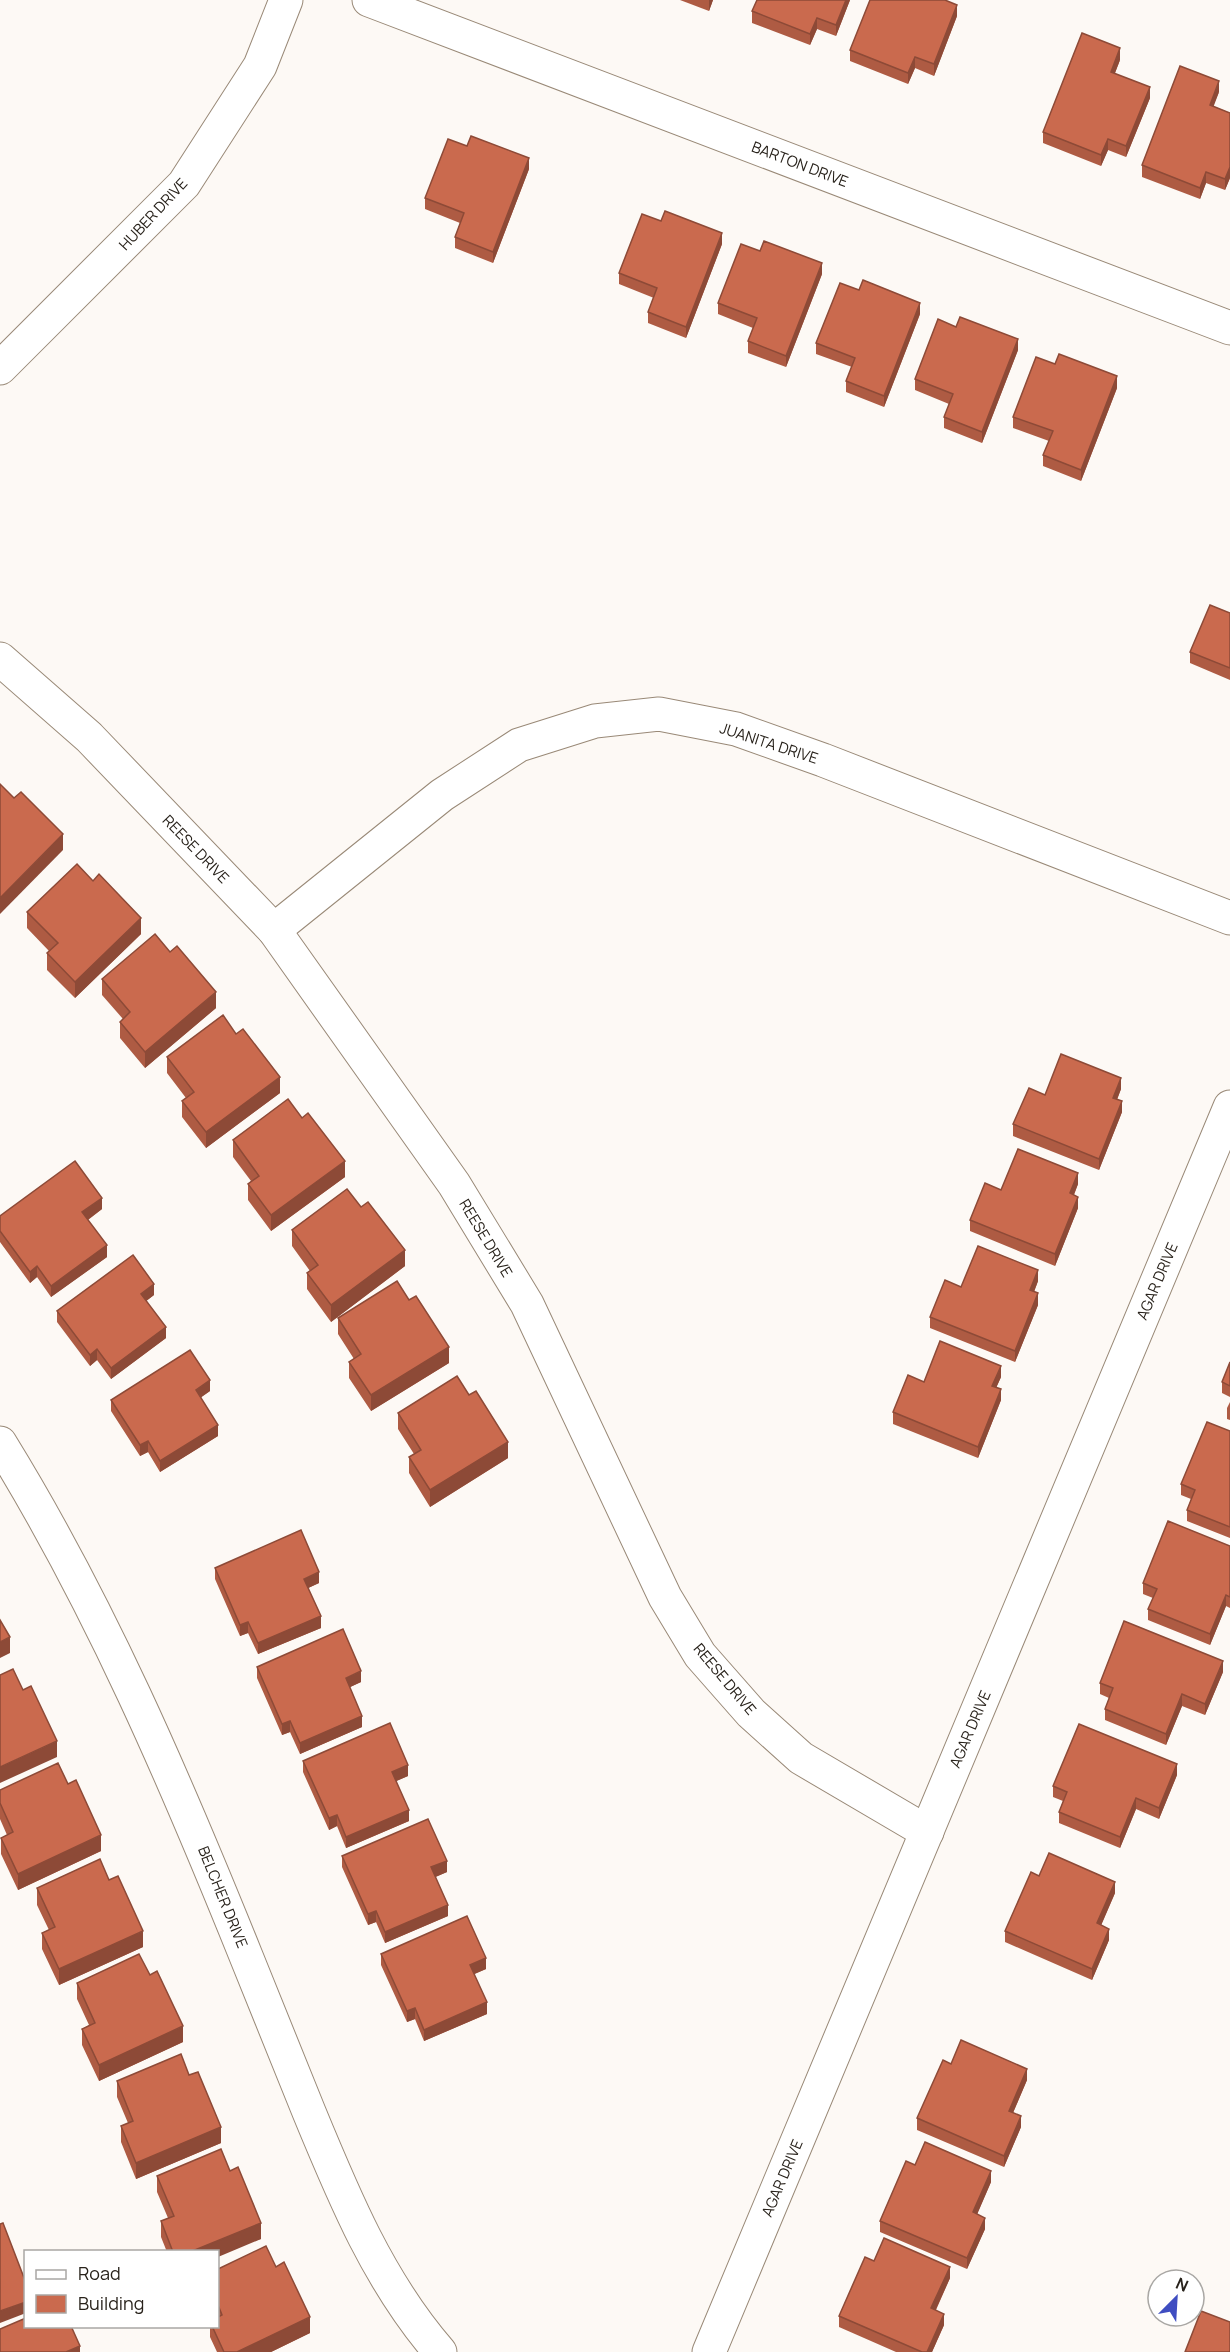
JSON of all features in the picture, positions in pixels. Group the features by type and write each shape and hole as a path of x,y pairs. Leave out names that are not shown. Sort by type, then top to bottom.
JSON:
{"street":[{"name":"HUBER DRIVE","path":"0,368 184,183 260,66 286,0"},
{"name":"BARTON DRIVE","path":"369,0 1230,328"},
{"name":"REESE DRIVE","path":"0,659 89,737 274,930 454,1184 527,1304 665,1596 700,1655 751,1713 801,1758 927,1832"},
{"name":"JUANITA DRIVE","path":"274,930 442,795 519,746 594,721 658,714 736,729 823,760 1230,918"},
{"name":"AGAR DRIVE","path":"709,2352 1230,1107"},
{"name":"BELCHER DRIVE","path":"0,1443 48,1521 119,1663 198,1837 345,2200 386,2277 416,2325 440,2352"}],"building":[{"path":"757,0 846,0 836,25 817,18 810,34 752,11"},
{"path":"870,0 945,0 957,5 934,64 915,57 908,73 850,50"},
{"path":"1082,33 1120,48 1111,72 1150,87 1126,146 1108,139 1101,155 1043,132"},
{"path":"1180,66 1219,81 1210,105 1230,113 1230,167 1225,179 1206,172 1200,188 1142,165"},
{"path":"471,136 529,158 493,252 455,237 464,213 425,198 448,139 467,146"},
{"path":"665,211 722,233 686,327 648,312 657,288 619,273 642,214 661,221"},
{"path":"764,241 822,263 786,356 748,341 757,318 718,303 741,244 760,251"},
{"path":"863,280 920,303 884,396 846,381 855,358 816,343 840,283 859,290"},
{"path":"960,317 1018,339 982,432 944,417 953,394 915,379 938,319 956,327"},
{"path":"1059,354 1117,376 1081,470 1043,455 1053,431 1013,417 1036,357 1055,364"},
{"path":"1210,605 1230,613 1230,668 1190,652"},
{"path":"0,784 14,798 21,792 63,834 0,898"},
{"path":"77,864 93,881 99,874 141,918 75,982 47,953 58,943 27,912"},
{"path":"155,934 170,952 177,946 216,992 145,1052 120,1022 130,1012 102,979"},
{"path":"223,1015 236,1034 243,1029 280,1077 206,1132 182,1101 194,1092 167,1057"},
{"path":"1061,1054 1121,1078 1113,1098 1122,1101 1099,1159 1013,1124 1029,1088 1045,1095"},
{"path":"288,1099 302,1118 308,1113 345,1161 271,1215 248,1184 259,1176 233,1140"},
{"path":"1018,1149 1078,1173 1070,1193 1078,1197 1055,1254 970,1220 985,1183 1001,1190"},
{"path":"75,1161 102,1198 82,1212 107,1245 51,1286 37,1266 30,1272 0,1231 0,1216"},
{"path":"347,1189 361,1207 368,1202 405,1250 331,1305 307,1273 318,1265 292,1230"},
{"path":"978,1246 1038,1270 1030,1290 1038,1293 1015,1351 930,1317 945,1280 961,1287"},
{"path":"133,1255 154,1284 141,1294 166,1327 111,1368 97,1349 90,1355 57,1311"},
{"path":"397,1281 409,1300 416,1296 449,1347 371,1395 349,1362 361,1354 338,1318"},
{"path":"940,1341 1001,1366 992,1386 1001,1389 978,1447 893,1412 908,1375 924,1382"},
{"path":"190,1350 210,1380 196,1390 218,1425 160,1461 148,1441 140,1445 111,1400"},
{"path":"1230,1362 1230,1386 1222,1382"},
{"path":"457,1376 469,1395 476,1391 508,1442 430,1490 409,1457 421,1450 398,1413"},
{"path":"1207,1422 1230,1431 1230,1527 1187,1510 1195,1490 1181,1484"},
{"path":"1168,1521 1230,1546 1230,1597 1226,1595 1210,1634 1148,1609 1157,1589 1143,1583"},
{"path":"301,1530 319,1572 304,1579 321,1616 258,1643 248,1622 240,1625 215,1568"},
{"path":"0,1620 10,1637 0,1642"},
{"path":"1124,1621 1223,1661 1205,1704 1182,1694 1166,1734 1105,1709 1113,1688 1100,1683"},
{"path":"343,1629 361,1671 346,1678 362,1716 300,1743 290,1721 282,1724 257,1667"},
{"path":"13,1669 23,1690 31,1686 57,1741 0,1767 0,1675"},
{"path":"390,1723 408,1765 392,1772 409,1810 346,1837 337,1815 329,1818 303,1761"},
{"path":"1079,1724 1177,1764 1159,1808 1136,1798 1120,1837 1059,1812 1067,1792 1053,1786"},
{"path":"58,1763 68,1784 76,1780 101,1835 18,1874 1,1838 13,1832 0,1803 0,1790"},
{"path":"428,1819 447,1861 431,1867 448,1905 385,1932 376,1911 368,1914 342,1856"},
{"path":"1049,1853 1115,1882 1097,1923 1109,1929 1092,1969 1005,1931 1031,1872 1039,1876"},
{"path":"100,1859 109,1880 118,1876 143,1931 59,1969 42,1933 55,1927 37,1888"},
{"path":"467,1916 486,1958 470,1965 487,2002 424,2030 415,2008 407,2011 381,1954"},
{"path":"139,1954 150,1975 157,1971 183,2026 99,2065 82,2029 95,2023 77,1983"},
{"path":"961,2040 1027,2069 1009,2111 1021,2116 1004,2156 917,2118 943,2060 951,2064"},
{"path":"181,2054 189,2075 198,2072 221,2127 136,2163 121,2126 133,2121 117,2081"},
{"path":"925,2142 991,2171 973,2212 985,2218 967,2258 880,2221 906,2161 915,2165"},
{"path":"221,2149 230,2171 238,2167 261,2223 195,2250 172,2250 161,2221 174,2216 157,2176"},
{"path":"3,2223 24,2278 24,2303 0,2311 0,2224"},
{"path":"884,2238 950,2267 931,2308 944,2314 927,2352 922,2352 839,2316 865,2257 874,2261"},
{"path":"266,2246 276,2267 284,2262 310,2317 237,2352 224,2352 213,2328 219,2328 219,2316 222,2315 219,2308 219,2269"},
{"path":"1206,2313 1230,2322 1230,2352 1185,2352 1194,2328 1206,2328"},
{"path":"24,2319 24,2328 72,2328 80,2346 66,2352 0,2352 0,2329"}]}
